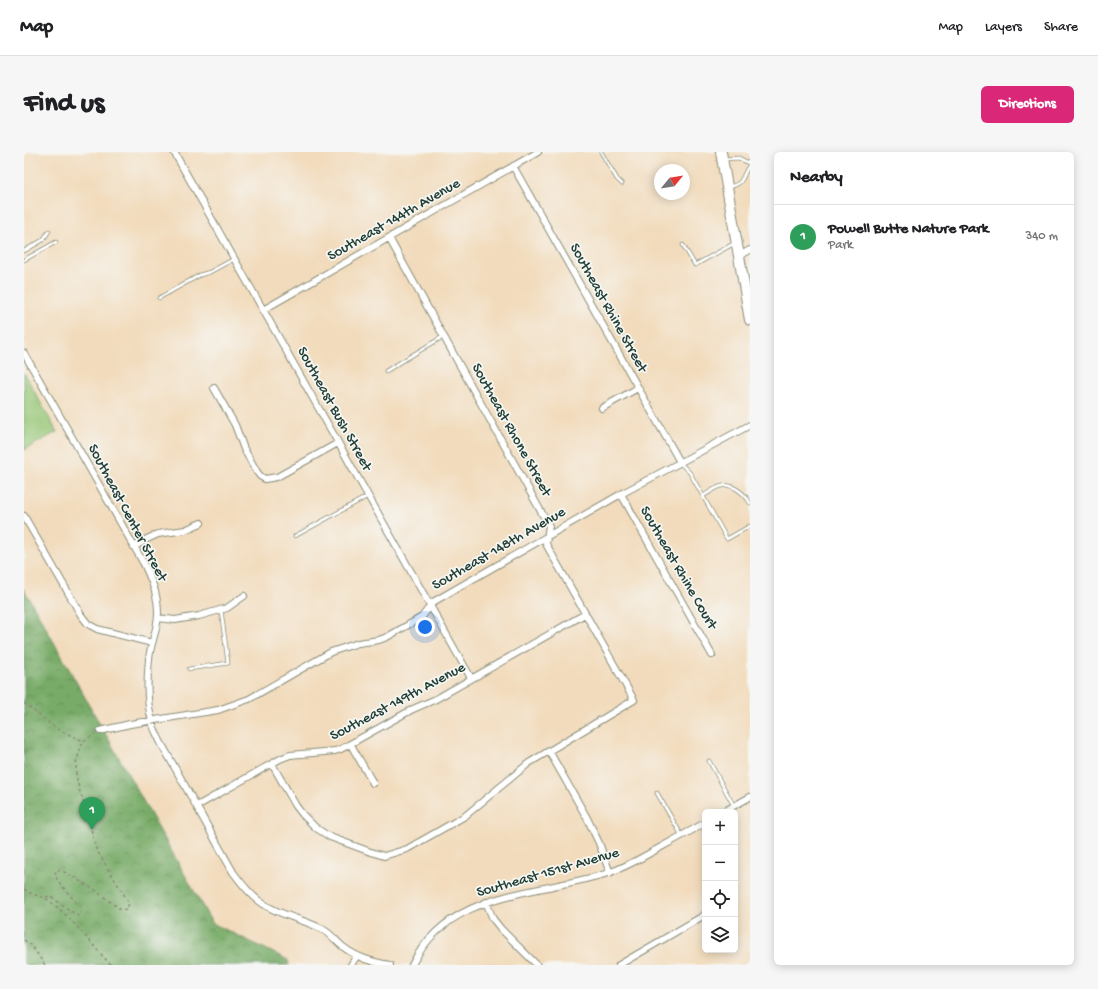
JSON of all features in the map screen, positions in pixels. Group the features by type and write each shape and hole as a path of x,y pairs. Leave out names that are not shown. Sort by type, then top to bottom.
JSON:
{"main road":[{"path":"722,156 750,320"}],"street":[{"name":"Southeast Bush Street","path":"174,152 472,678"},
{"name":"Southeast 144th Avenue","path":"263,310 538,152"},
{"name":"Southeast Rhine Street","path":"513,166 680,462"},
{"name":"Southeast Rhone Street","path":"389,238 549,526 546,544 634,700 549,751"},
{"path":"740,256 750,250"},
{"name":"Southeast Center Street","path":"24,354 134,547 154,585 158,606 158,618 149,659 148,678 149,702 152,721 160,741 233,872 252,895 262,903 326,931 343,947 356,956 390,965"},
{"path":"214,388 235,425 244,449 257,472 265,479 277,477 338,443"},
{"path":"602,408 638,388"},
{"name":"Southeast 148th Avenue","path":"100,731 130,724 218,710 249,699 331,652 358,643 387,637 422,617 433,602 621,494 750,425"},
{"name":"Southeast Rhine Court","path":"621,494 712,655"},
{"path":"24,516 80,615 88,624 97,629 152,643"},
{"path":"134,547 158,534 185,530 201,523"},
{"path":"158,618 175,620 184,619 221,610 227,608 244,596"},
{"name":"Southeast 149th Avenue","path":"197,806 290,755 335,751 351,745 413,709 436,699 586,614"},
{"path":"351,745 373,783"},
{"path":"272,764 296,806 316,828 330,837 384,856 407,849 465,816 529,763 549,751 587,818 599,843 610,873"},
{"path":"728,809 750,797"},
{"name":"Southeast 151st Avenue","path":"412,965 425,944 447,923 463,913 486,902 504,896 584,880 610,873 634,862 702,824"},
{"path":"486,902 493,919 501,929 537,965"},
{"path":"619,965 702,917"},
{"path":"351,965 356,956"}],"lane":[{"path":"602,152 616,179 622,184"},
{"path":"722,156 739,158 750,164 742,180 734,186 727,188"},
{"path":"24,250 43,240 50,231"},
{"path":"24,260 56,242"},
{"path":"683,245 695,265 737,242"},
{"path":"159,298 200,274 210,272 234,259"},
{"path":"386,371 444,336"},
{"path":"680,462 690,473 727,539 750,526"},
{"path":"703,496 723,485 729,486 742,492 750,504"},
{"path":"295,536 368,496"},
{"path":"189,668 228,663 221,610"},
{"path":"709,761 734,806"},
{"path":"657,793 682,836"}],"path":[{"path":"24,703 57,729 83,741"},
{"path":"24,889 32,894 46,897 50,896 78,916 81,912 80,907 57,880 55,871 61,870 95,890 121,910 127,909 129,903 96,849 76,775 76,763 83,741 100,731"},
{"path":"46,897 60,909 111,965"},
{"path":"24,940 31,944 45,965"}],"green space":[{"path":"24,373 57,432 24,450"},
{"path":"24,589 212,923 288,960 289,965 24,965"}],"place":[{"name":"Powell Butte Nature Park","path":"92,830"}]}
